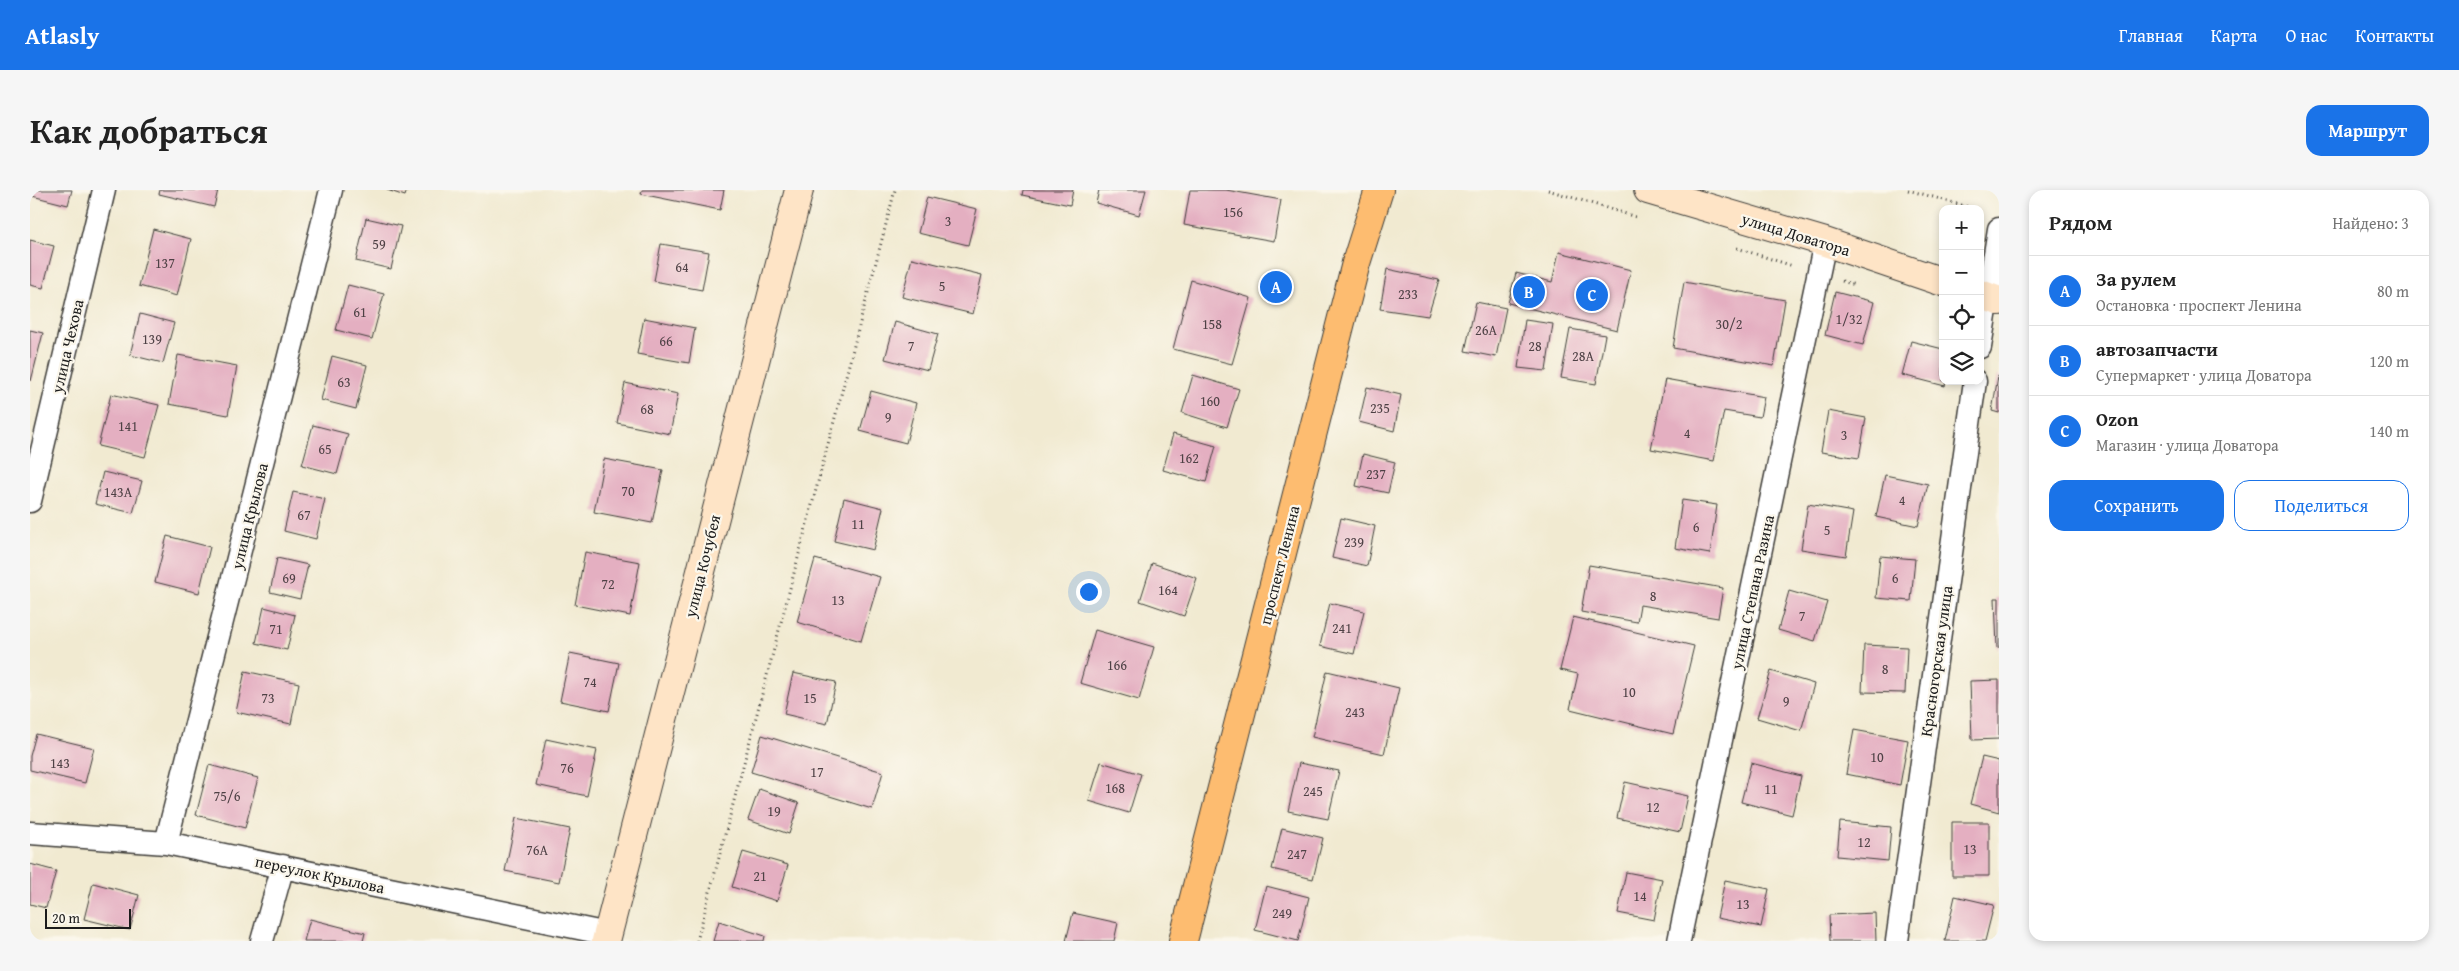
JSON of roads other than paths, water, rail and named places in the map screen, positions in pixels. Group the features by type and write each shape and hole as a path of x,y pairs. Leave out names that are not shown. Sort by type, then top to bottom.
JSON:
{"main road":[{"name":"проспект Ленина","path":"1183,941 1354,272 1379,190"}],"street":[{"name":"улица Чехова","path":"30,501 104,190"},
{"name":"улица Крылова","path":"166,842 331,190"},
{"name":"улица Кочубея","path":"607,938 798,190"},
{"name":"улица Доватора","path":"1648,190 1825,242 1939,281"},
{"path":"1981,340 1999,229"},
{"name":"улица Степана Разина","path":"1679,941 1825,242"},
{"name":"Красногорская улица","path":"1897,941 1975,385"},
{"name":"переулок Крылова","path":"30,834 166,842 607,938"},
{"path":"262,941 283,866"}],"place":[{"name":"За рулем","path":"1276,287"},
{"name":"автозапчасти","path":"1529,292"},
{"name":"Ozon","path":"1592,295"}]}
